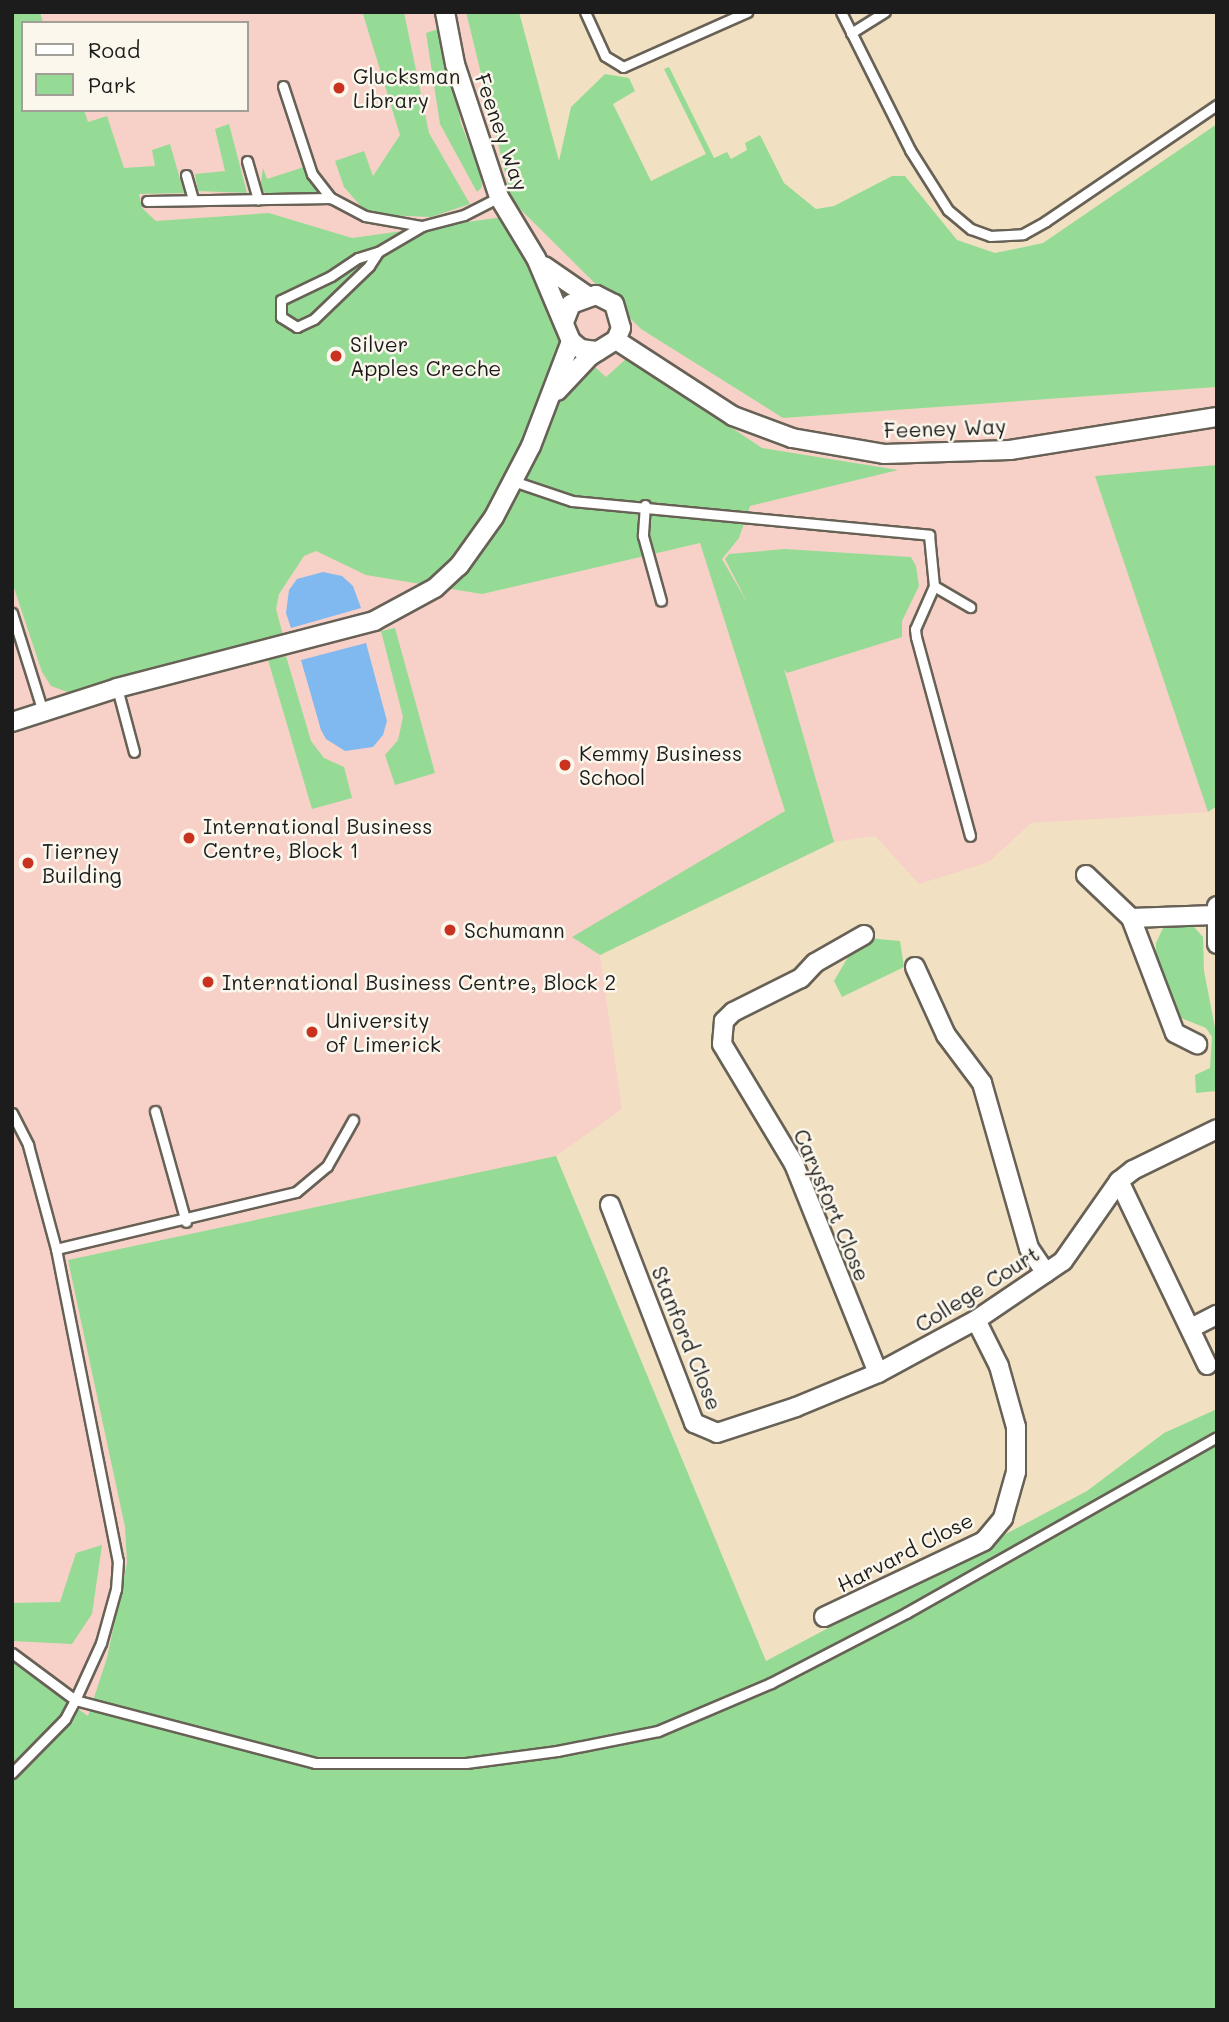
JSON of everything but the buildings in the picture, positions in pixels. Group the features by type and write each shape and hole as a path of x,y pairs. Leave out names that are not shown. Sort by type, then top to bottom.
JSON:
{"street":[{"name":"Feeney Way","path":"445,12 455,64 499,197 536,258 564,322"},
{"name":"Feeney Way","path":"536,258 586,295"},
{"path":"554,393 598,351 616,340 621,328 614,304 604,297 586,295 571,304 564,322 571,341 581,349 598,351"},
{"name":"Feeney Way","path":"616,340 733,416 792,438 884,454 1010,450 1217,417"},
{"path":"12,722 117,688 374,621 400,609 460,566 513,481 554,393 571,341"},
{"path":"1086,875 1132,918 1175,1032 1197,1044"},
{"path":"1132,918 1216,910 1217,944"},
{"name":"Carysfort Close","path":"864,935 815,963 801,978 733,1012 724,1021 722,1044 794,1164 878,1373"},
{"path":"915,967 946,1035 982,1083 1029,1248 1046,1273"},
{"name":"College Court","path":"878,1373 976,1320 1063,1261 1119,1181 1148,1161 1217,1129"},
{"path":"1119,1181 1207,1365"},
{"name":"Stanford Close","path":"610,1205 694,1423 706,1431 717,1433 796,1408 878,1373"},
{"path":"1191,1328 1217,1315"},
{"name":"Harvard Close","path":"824,1617 984,1541 1003,1518 1016,1472 1016,1427 999,1366 976,1320"}],"lane":[{"path":"585,12 605,56 623,67 747,12"},
{"path":"841,12 910,150 948,211 971,229 990,236 1023,234 1046,222 1217,105"},
{"path":"851,33 885,12"},
{"path":"283,86 312,174 331,198 365,216 422,226"},
{"path":"247,161 258,199"},
{"path":"186,175 193,200"},
{"path":"378,252 369,266 314,319 297,327 281,317 281,300 331,276 358,258 378,252 422,226 464,215 499,197"},
{"path":"147,201 331,198"},
{"path":"513,481 572,501 645,505 770,523 929,535 934,586 915,629 916,637 970,836"},
{"path":"645,505 643,536 661,601"},
{"path":"934,586 970,607"},
{"path":"12,613 43,712"},
{"path":"117,688 134,752"},
{"path":"155,1111 186,1222"},
{"path":"12,1113 28,1145 57,1249 118,1560 116,1589 101,1643 75,1700 65,1719 12,1773"},
{"path":"57,1249 275,1201 310,1184 340,1147 353,1120"},
{"path":"12,1653 75,1700 315,1763 466,1763 658,1731 771,1683 906,1613 1217,1437"}],"shaded area":[{"name":"University of Limerick","path":"12,12 466,12 512,202 783,418 1217,387 1217,806 1208,812 1031,823 989,862 919,884 875,836 834,842 600,955 622,1109 556,1156 12,2010"}],"green space":[{"path":"12,12 40,12 42,21 21,21 21,112 85,112 88,122 107,116 124,168 155,166 152,150 170,144 184,193 139,194 142,208 156,221 269,213 352,238 503,217 542,286 558,334 606,377 627,358 762,448 898,470 750,506 739,538 722,559 748,604 725,559 729,554 785,549 911,557 916,566 919,586 902,621 902,637 787,673 784,669 834,842 600,955 572,937 785,811 700,543 482,594 366,575 316,551 304,556 279,594 276,609 283,635 73,694 51,686 42,672 12,582"},
{"path":"357,12 404,12 429,133 470,204 431,217 382,215 365,211 344,187 335,161 364,151 373,176 400,135 363,14"},
{"path":"466,12 519,12 559,161 571,107 605,74 629,78 635,91 613,104 651,181 706,154 664,69 669,67 714,158 727,152 731,159 747,150 745,143 760,135 784,183 816,209 834,206 892,176 905,176 957,240 995,253 1043,243 1217,124 1217,387 783,418 641,329 512,201"},
{"path":"441,28 461,124 480,171 482,187 477,192 440,124 426,33"},
{"path":"229,124 247,193 198,191 195,174 225,171 215,129"},
{"path":"304,167 319,194 270,196 260,189 263,168 267,179"},
{"path":"1217,465 1217,806 1208,812 1095,476"},
{"path":"395,628 435,773 395,785 385,755 398,740 403,717 381,631"},
{"path":"286,656 311,741 324,758 344,767 352,798 312,809 268,660"},
{"path":"1178,923 1193,926 1203,937 1204,971 1216,1033 1216,1091 1196,1093 1195,1075 1210,1068 1212,1037 1206,1028 1176,1016 1156,960 1156,943 1163,928"},
{"path":"868,938 900,941 904,967 842,997 834,981 855,945"},
{"path":"556,1156 766,1661 1087,1491 1164,1433 1217,1409 1217,2010 12,2010 12,1662 88,1716 107,1658 127,1563 125,1527 68,1260"},
{"path":"102,1545 92,1614 72,1644 12,1641 12,1603 60,1602 76,1553"}],"water":[{"path":"323,572 342,576 353,586 361,608 291,628 286,613 289,590 297,579"},
{"path":"366,643 387,721 383,735 373,747 345,751 326,739 321,730 301,660"}],"place":[{"name":"Glucksman Library","path":"339,88"},
{"name":"Silver Apples Creche","path":"336,356"},
{"name":"Kemmy Business School","path":"565,765"},
{"name":"International Business Centre, Block 1","path":"189,838"},
{"name":"Tierney Building","path":"28,863"},
{"name":"Schumann","path":"450,930"},
{"name":"International Business Centre, Block 2","path":"208,982"},
{"name":"University of Limerick","path":"312,1032"}]}
